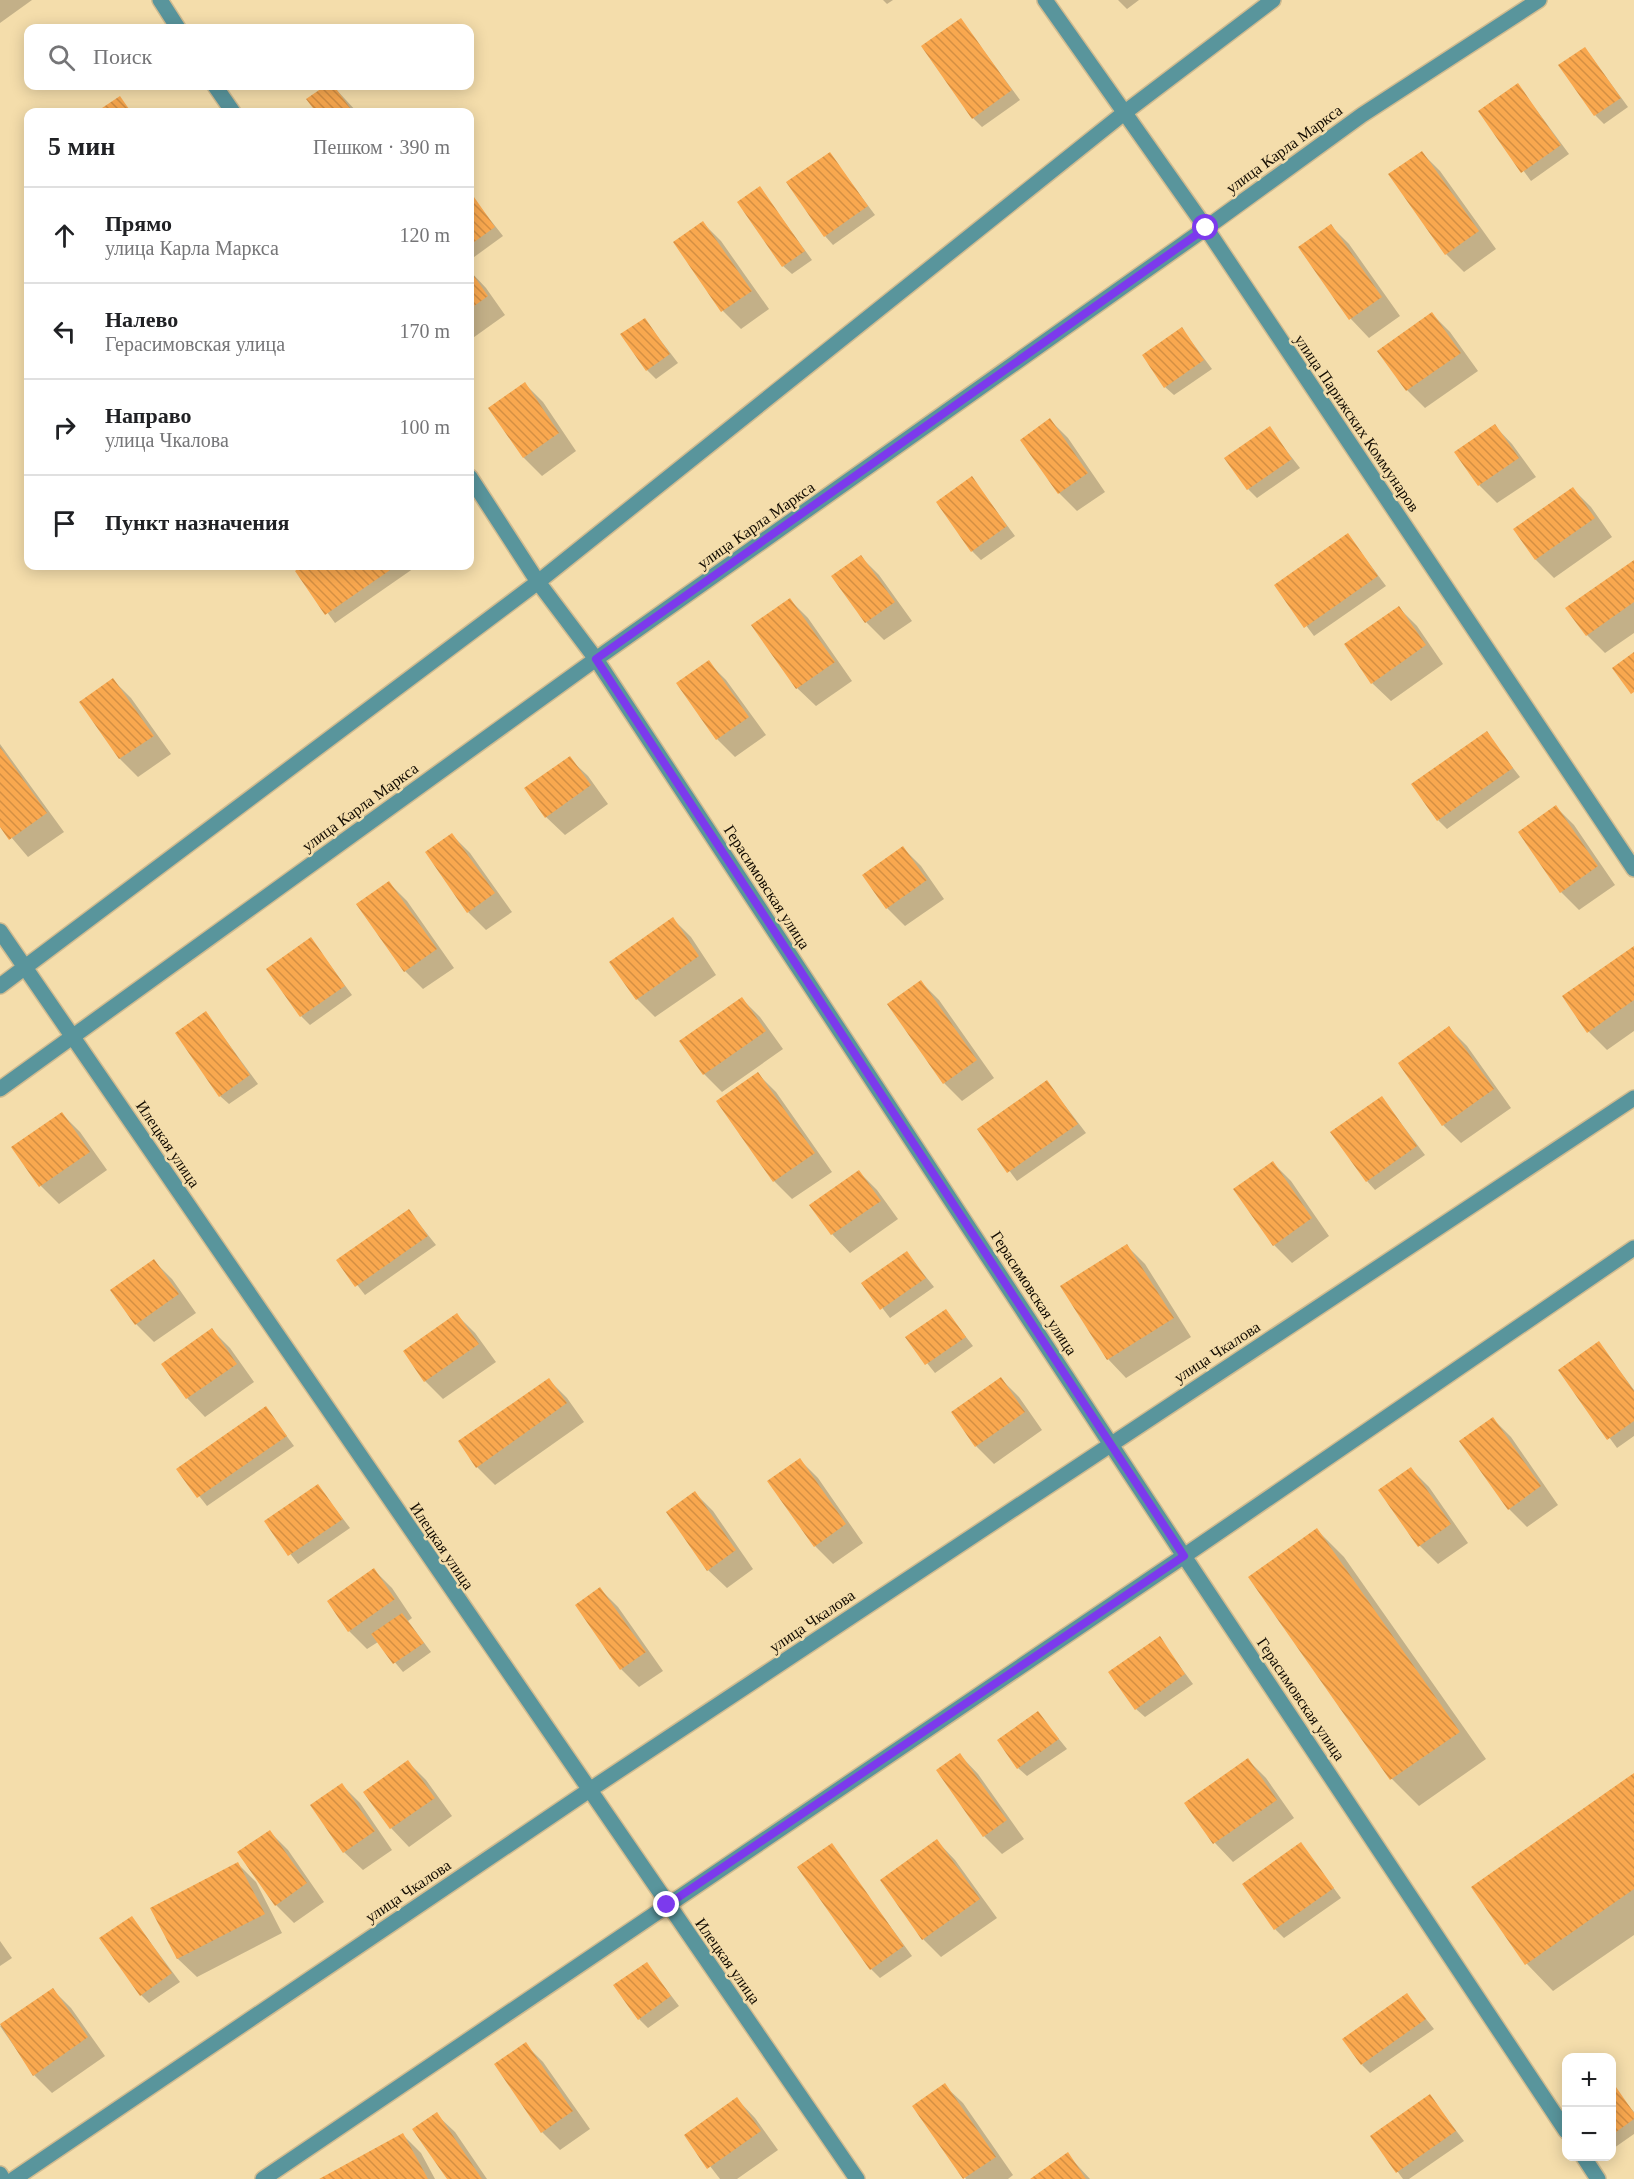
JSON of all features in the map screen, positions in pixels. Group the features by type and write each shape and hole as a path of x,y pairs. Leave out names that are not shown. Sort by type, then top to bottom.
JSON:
{"street":[{"path":"160,0 175,24"},
{"name":"улица Парижских Коммунаров","path":"1045,0 1206,228 1634,868"},
{"path":"0,986 538,582 1124,113 1273,0"},
{"name":"улица Карла Маркса","path":"0,1089 596,659 1206,228 1362,115 1539,0"},
{"path":"218,90 230,108"},
{"name":"Герасимовская улица","path":"474,483 538,582 596,659 1184,1556 1562,2125"},
{"name":"Илецкая улица","path":"0,931 588,1791 857,2179"},
{"name":"улица Чкалова","path":"14,2179 588,1791 1634,1098"},
{"path":"263,2179 1184,1556 1634,1248"},
{"path":"1586,2161 1598,2179"},
{"path":"0,2174 3,2179"}],"building":[{"path":"961,18 1012,90 972,119 921,46"},
{"path":"1585,47 1621,98 1594,116 1558,65"},
{"path":"1518,83 1561,145 1521,173 1478,111"},
{"path":"319,90 337,90 350,108 313,108 306,99"},
{"path":"120,96 128,108 102,108"},
{"path":"1422,151 1479,231 1445,255 1388,174"},
{"path":"830,152 868,206 824,237 786,182"},
{"path":"760,186 805,251 782,267 737,202"},
{"path":"474,197 495,227 474,242"},
{"path":"703,221 752,291 721,312 673,242"},
{"path":"1331,224 1382,297 1349,320 1298,247"},
{"path":"474,276 488,296 474,306"},
{"path":"1432,312 1461,353 1406,391 1377,351"},
{"path":"645,318 670,354 646,371 620,334"},
{"path":"1182,327 1204,360 1164,388 1142,355"},
{"path":"525,382 559,433 523,458 488,408"},
{"path":"1050,418 1088,473 1058,494 1020,440"},
{"path":"1495,424 1519,458 1478,486 1454,452"},
{"path":"1270,426 1292,459 1247,490 1224,458"},
{"path":"972,476 1007,526 971,552 936,502"},
{"path":"1573,487 1595,518 1535,560 1513,529"},
{"path":"1348,533 1378,576 1304,628 1274,585"},
{"path":"861,555 895,602 865,623 831,576"},
{"path":"1634,560 1634,602 1586,636 1565,608"},
{"path":"296,570 390,570 325,615"},
{"path":"790,598 835,662 796,689 751,625"},
{"path":"1399,606 1426,645 1371,684 1344,644"},
{"path":"1634,652 1634,692 1631,694 1612,668"},
{"path":"709,660 749,717 716,740 676,683"},
{"path":"113,678 154,736 119,759 79,702"},
{"path":"1487,731 1513,768 1437,821 1411,784"},
{"path":"0,747 47,813 9,840 0,827"},
{"path":"570,756 591,785 545,818 524,788"},
{"path":"1556,805 1598,866 1560,893 1518,832"},
{"path":"452,833 495,893 467,913 425,852"},
{"path":"903,846 927,880 886,909 862,875"},
{"path":"389,881 437,949 404,972 356,904"},
{"path":"673,917 699,956 636,1000 609,962"},
{"path":"311,937 345,986 300,1017 266,969"},
{"path":"1634,946 1634,1000 1587,1033 1562,996"},
{"path":"921,980 977,1060 943,1084 887,1004"},
{"path":"742,997 766,1031 703,1075 679,1041"},
{"path":"206,1011 250,1075 219,1097 175,1033"},
{"path":"1449,1026 1494,1089 1442,1126 1398,1063"},
{"path":"758,1072 815,1153 773,1182 716,1101"},
{"path":"1047,1080 1078,1124 1007,1173 977,1129"},
{"path":"1382,1096 1417,1146 1366,1182 1330,1132"},
{"path":"62,1112 90,1152 39,1187 11,1147"},
{"path":"1273,1161 1312,1218 1273,1246 1233,1189"},
{"path":"859,1170 881,1201 831,1235 809,1205"},
{"path":"409,1209 428,1236 355,1287 336,1260"},
{"path":"1127,1244 1174,1318 1107,1360 1060,1286"},
{"path":"907,1251 926,1278 880,1310 861,1283"},
{"path":"154,1259 179,1294 135,1325 110,1290"},
{"path":"946,1309 966,1337 925,1365 905,1337"},
{"path":"457,1313 479,1344 424,1382 403,1351"},
{"path":"212,1328 237,1364 186,1399 161,1364"},
{"path":"1599,1341 1634,1391 1634,1421 1607,1440 1558,1370"},
{"path":"1001,1377 1025,1412 975,1447 951,1412"},
{"path":"549,1378 567,1403 476,1468 458,1441"},
{"path":"266,1406 287,1436 197,1498 176,1469"},
{"path":"1493,1417 1541,1486 1508,1510 1459,1441"},
{"path":"800,1458 846,1524 814,1547 767,1481"},
{"path":"1411,1467 1451,1524 1418,1547 1378,1490"},
{"path":"318,1484 343,1519 288,1556 264,1521"},
{"path":"695,1491 736,1550 707,1571 666,1512"},
{"path":"1317,1528 1460,1732 1390,1780 1248,1577"},
{"path":"374,1568 395,1599 348,1632 327,1601"},
{"path":"600,1587 646,1652 620,1670 575,1605"},
{"path":"402,1613 424,1643 393,1664 371,1634"},
{"path":"1160,1636 1185,1674 1135,1710 1108,1672"},
{"path":"1038,1711 1059,1739 1017,1769 997,1740"},
{"path":"960,1753 1007,1820 983,1837 936,1770"},
{"path":"1248,1758 1277,1800 1213,1844 1184,1803"},
{"path":"408,1760 435,1798 390,1829 363,1792"},
{"path":"1634,1773 1634,1889 1525,1965 1471,1887"},
{"path":"342,1783 375,1831 343,1853 310,1805"},
{"path":"270,1830 307,1883 275,1906 237,1852"},
{"path":"937,1839 980,1899 922,1940 880,1880"},
{"path":"1301,1842 1334,1888 1274,1930 1242,1884"},
{"path":"832,1843 904,1946 870,1970 797,1867"},
{"path":"238,1862 265,1914 177,1959 150,1908"},
{"path":"132,1916 172,1973 140,1996 99,1938"},
{"path":"647,1962 671,1996 638,2020 613,1985"},
{"path":"53,1988 88,2037 33,2076 0,2024"},
{"path":"1407,1993 1426,2019 1361,2065 1342,2039"},
{"path":"526,2042 573,2111 541,2133 494,2064"},
{"path":"945,2083 996,2157 963,2179 912,2106"},
{"path":"1616,2087 1634,2113 1634,2119 1616,2132"},
{"path":"1430,2094 1456,2131 1396,2173 1370,2136"},
{"path":"737,2097 761,2131 707,2169 684,2135"},
{"path":"437,2112 482,2179 447,2179 412,2129"},
{"path":"403,2133 428,2179 319,2179"},
{"path":"1068,2152 1086,2179 1030,2179"}],"route":[{"path":"667,1905 1184,1556 596,659 1206,228"}]}
